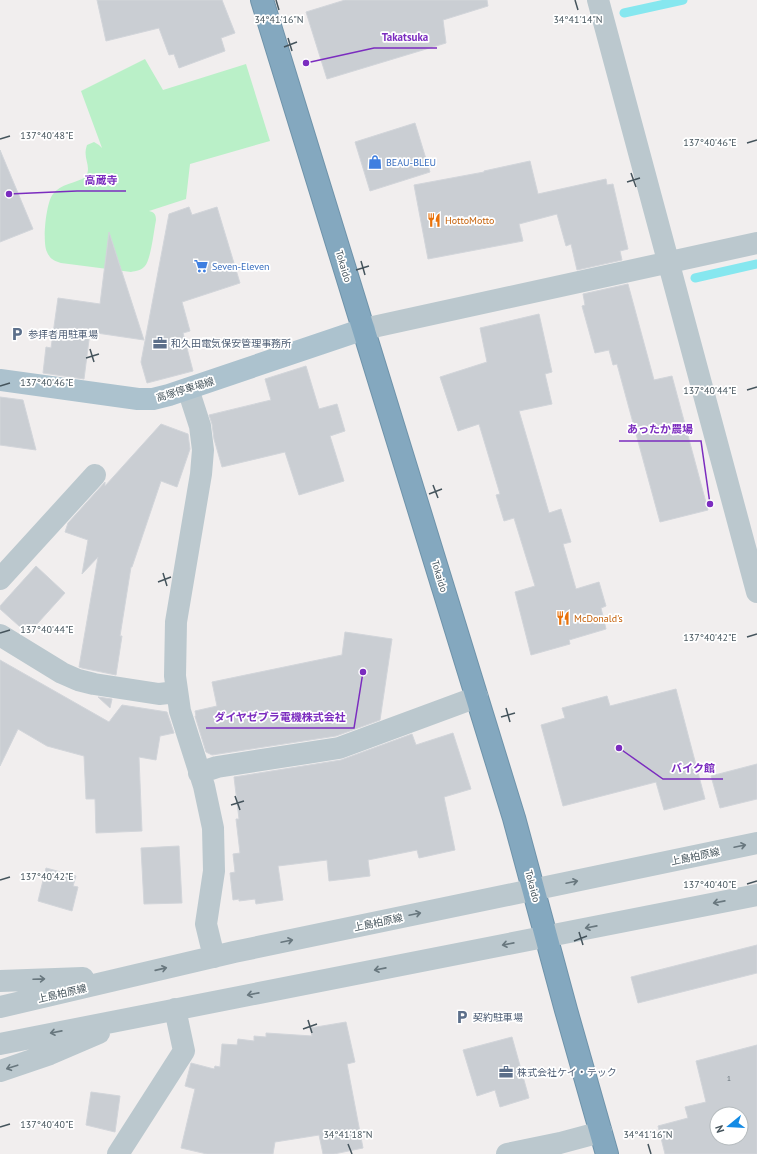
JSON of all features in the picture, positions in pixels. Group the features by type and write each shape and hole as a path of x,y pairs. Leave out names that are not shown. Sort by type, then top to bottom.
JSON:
{"highway":[{"name":"Tokaido","path":"262,0 478,697 514,818 607,1154"}],"main road":[{"name":"高塚停車場線","path":"0,380 138,399 153,399 188,389 364,329"}],"street":[{"path":"598,0 757,592"},
{"path":"364,329 757,243"},
{"path":"188,389 200,426 203,450 201,474 176,622 175,658 177,692 185,728 208,800 213,828 214,871 206,924 214,957"},
{"path":"0,579 95,475"},
{"path":"0,635 62,673 78,680 94,684 159,694 177,692"},
{"path":"199,773 217,767 339,748 478,697"},
{"name":"上島柏原線","path":"0,1007 214,957 757,843"},
{"path":"0,1044 757,895"},
{"path":"0,981 131,976"},
{"path":"118,1154 184,1051 175,1009"},
{"path":"0,1070 50,1054 139,1016"},
{"path":"507,1154 560,1144 601,1132"}],"green space":[{"path":"145,59 163,90 246,64 270,141 190,164 186,199 149,211 156,216 152,244 145,266 139,270 131,272 61,263 56,261 48,254 45,240 48,205 53,194 60,188 86,177 88,173 86,154 87,145 94,142 102,148 81,91"}],"building":[{"path":"97,0 222,0 235,33 221,38 225,51 179,68 174,54 169,55 159,28 106,41"},
{"path":"345,0 487,0 488,6 443,20 446,43 327,79 306,12"},
{"path":"415,123 430,172 370,191 355,142"},
{"path":"0,150 33,229 0,242"},
{"path":"530,161 538,194 606,179 607,185 613,184 628,249 620,251 622,260 577,270 571,244 566,246 557,214 519,224 523,241 428,259 414,185 484,172"},
{"path":"189,207 192,215 217,207 240,283 182,302 190,331 183,333 193,371 147,383 141,362 169,214"},
{"path":"109,232 144,340 90,332 84,379 43,373 46,347 51,348 58,298 100,304"},
{"path":"628,284 654,380 672,376 708,510 660,522 617,364 613,365 609,350 595,353 582,306 585,305 583,294"},
{"path":"539,314 552,372 545,374 552,404 519,411 549,513 561,509 571,542 563,544 576,589 599,582 606,606 601,608 606,629 569,640 570,644 531,655 515,592 535,586 514,518 504,521 496,495 500,494 479,424 458,431 440,377 487,362 480,328"},
{"path":"306,366 319,409 337,404 345,431 330,436 344,481 299,495 285,452 222,467 209,415 271,400 265,379"},
{"path":"0,397 23,400 36,450 0,445"},
{"path":"161,424 188,434 190,449 177,487 161,481 131,567 120,636 122,636 116,675 82,668 79,667 98,557 82,574 88,540 65,532 68,523 105,482 105,486"},
{"path":"36,566 65,593 28,634 0,609 0,606"},
{"path":"345,632 392,639 380,720 336,736 212,755 206,752 195,716 195,711 217,706 212,682 342,655"},
{"path":"0,660 109,722 122,705 167,712 174,733 160,736 156,760 139,757 142,831 96,833 95,799 86,799 84,756 47,746 18,729 0,766"},
{"path":"676,689 705,799 664,810 656,782 563,806 541,725 565,718 562,708 607,696 610,706"},
{"path":"98,697 112,699 110,708"},
{"path":"453,733 471,789 444,797 455,850 419,858 417,850 368,860 370,876 329,881 327,860 278,866 283,900 256,904 255,899 239,901 239,899 233,900 230,873 235,872 233,854 240,853 236,819 239,819 234,777 341,760 412,734 416,745"},
{"path":"757,764 757,799 720,808 711,776"},
{"path":"179,846 182,903 144,904 141,848"},
{"path":"46,868 76,876 73,886 78,887 72,911 38,901"},
{"path":"757,945 757,973 638,1003 631,977"},
{"path":"346,1022 355,1062 347,1064 363,1148 334,1154 323,1154 319,1135 275,1142 273,1154 207,1154 181,1148 195,1089 185,1086 191,1063 214,1069 215,1066 220,1067 222,1044 237,1045 238,1039 254,1041 254,1036 266,1037 266,1033 312,1036 310,1028"},
{"path":"512,1037 529,1098 500,1107 495,1090 477,1096 463,1050"},
{"path":"757,1045 757,1154 665,1154 658,1126 688,1118 685,1107 706,1102 696,1061"},
{"path":"91,1092 120,1096 115,1132 86,1125"}],"waterway":[{"path":"624,13 683,0"},
{"path":"695,278 757,264"}],"place":[{"name":"Takatsuka","path":"306,63"},
{"name":"BEAU-BLEU","path":"375,162"},
{"name":"高蔵寺","path":"9,194"},
{"name":"HottoMotto","path":"434,220"},
{"name":"Seven-Eleven","path":"201,266"},
{"name":"参拝者用駐車場","path":"17,334"},
{"name":"和久田電気保安管理事務所","path":"160,343"},
{"name":"あったか農場","path":"710,504"},
{"name":"McDonald's","path":"563,618"},
{"name":"ダイヤゼブラ電機株式会社","path":"363,672"},
{"name":"バイク館","path":"619,748"},
{"name":"契約駐車場","path":"462,1017"},
{"name":"株式会社ケイ・テック","path":"506,1072"}]}
